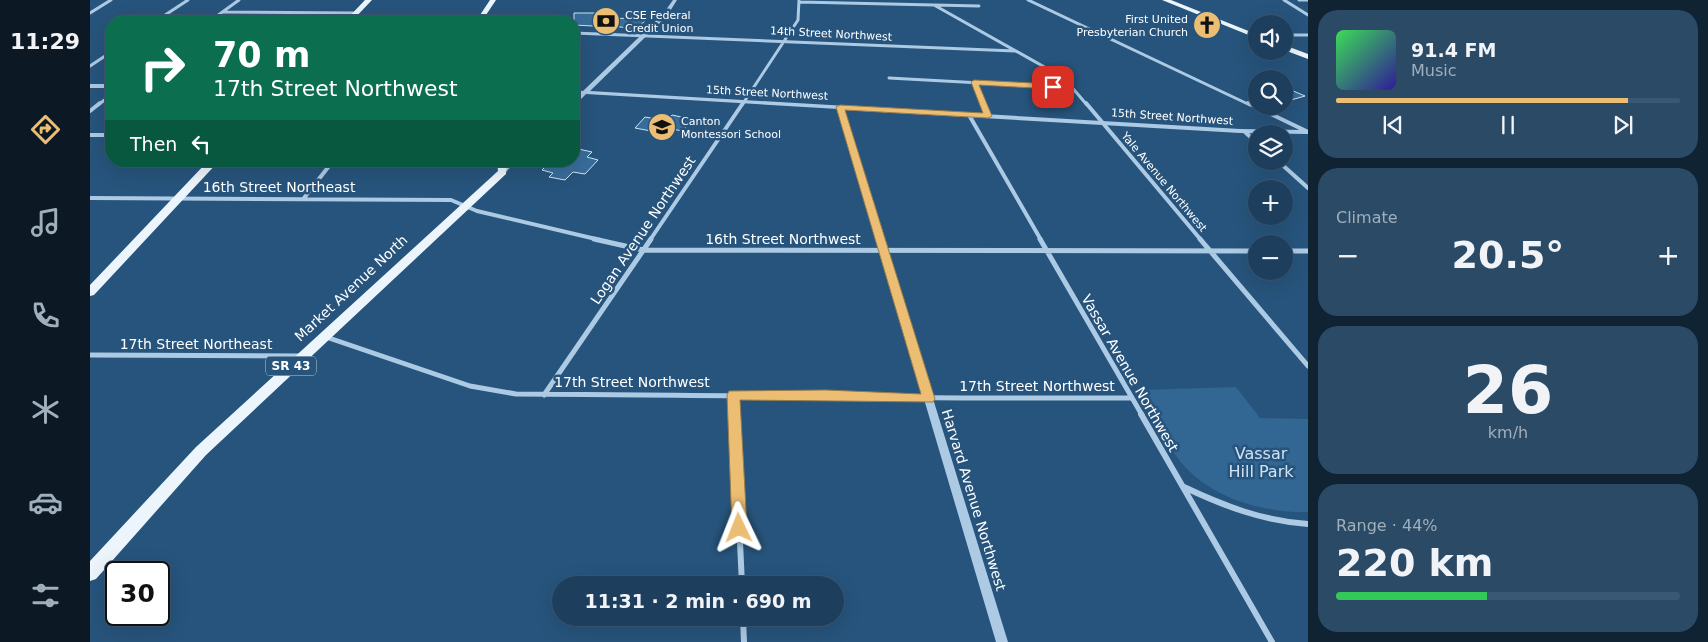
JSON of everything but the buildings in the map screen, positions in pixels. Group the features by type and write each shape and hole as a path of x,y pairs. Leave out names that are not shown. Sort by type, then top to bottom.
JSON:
{"main road":[{"path":"356,13 368,0"},
{"path":"483,15 494,0"},
{"path":"1165,0 1248,33"},
{"path":"1293,51 1308,57"},
{"path":"90,292 208,167"},
{"name":"Market Avenue North","path":"90,572 181,471 323,336 466,206 501,167"}],"street":[{"path":"90,13 111,0"},
{"path":"165,15 188,0"},
{"path":"219,15 239,0"},
{"path":"580,96 668,11 675,0"},
{"path":"1028,0 1308,132"},
{"path":"1284,0 1308,15"},
{"path":"1299,0 1308,0"},
{"path":"799,1 979,6"},
{"name":"Logan Avenue Northwest","path":"544,395 786,41 798,20 799,1"},
{"name":"Yale Avenue Northwest","path":"934,5 1058,74 1072,88 1308,366"},
{"path":"223,12 356,13"},
{"name":"14th Street Northwest","path":"580,33 645,34 1017,51"},
{"path":"1293,35 1308,35"},
{"path":"90,66 105,56"},
{"path":"889,78 1072,88"},
{"path":"974,82 988,116"},
{"path":"90,86 105,86"},
{"name":"15th Street Northwest","path":"580,92 1245,132 1308,132"},
{"path":"90,111 105,100"},
{"name":"Harvard Avenue Northwest","path":"840,107 1002,642"},
{"name":"Vassar Avenue Northwest","path":"969,114 1272,642"},
{"path":"1245,132 1248,135"},
{"path":"90,135 105,135"},
{"path":"304,198 328,167"},
{"path":"1288,170 1308,188"},
{"name":"16th Street Northeast","path":"90,198 451,200 466,206"},
{"name":"16th Street Northwest","path":"466,206 607,243 643,250 1248,251"},
{"path":"1293,251 1308,251"},
{"name":"17th Street Northwest","path":"323,336 470,386 496,392 544,395 826,395 929,399 1131,398"},
{"name":"17th Street Northeast","path":"90,355 302,356"},
{"path":"733,395 742,576"},
{"path":"1184,487 1227,507 1263,520 1308,524"},
{"path":"743,626 744,642"}],"green space":[{"name":"Vassar Hill Park","path":"1236,387 1260,418 1308,419 1308,512 1290,512 1253,506 1218,492 1203,482 1188,470 1176,456 1138,390"}],"place":[{"name":"CSE Federal Credit Union","path":"606,21"},
{"name":"First United Presbyterian Church","path":"1207,25"},
{"name":"Canton Montessori School","path":"662,127"}],"route":[{"path":"739,528 733,395 826,395 929,399 840,107 988,116 974,82 1053,87"}]}
